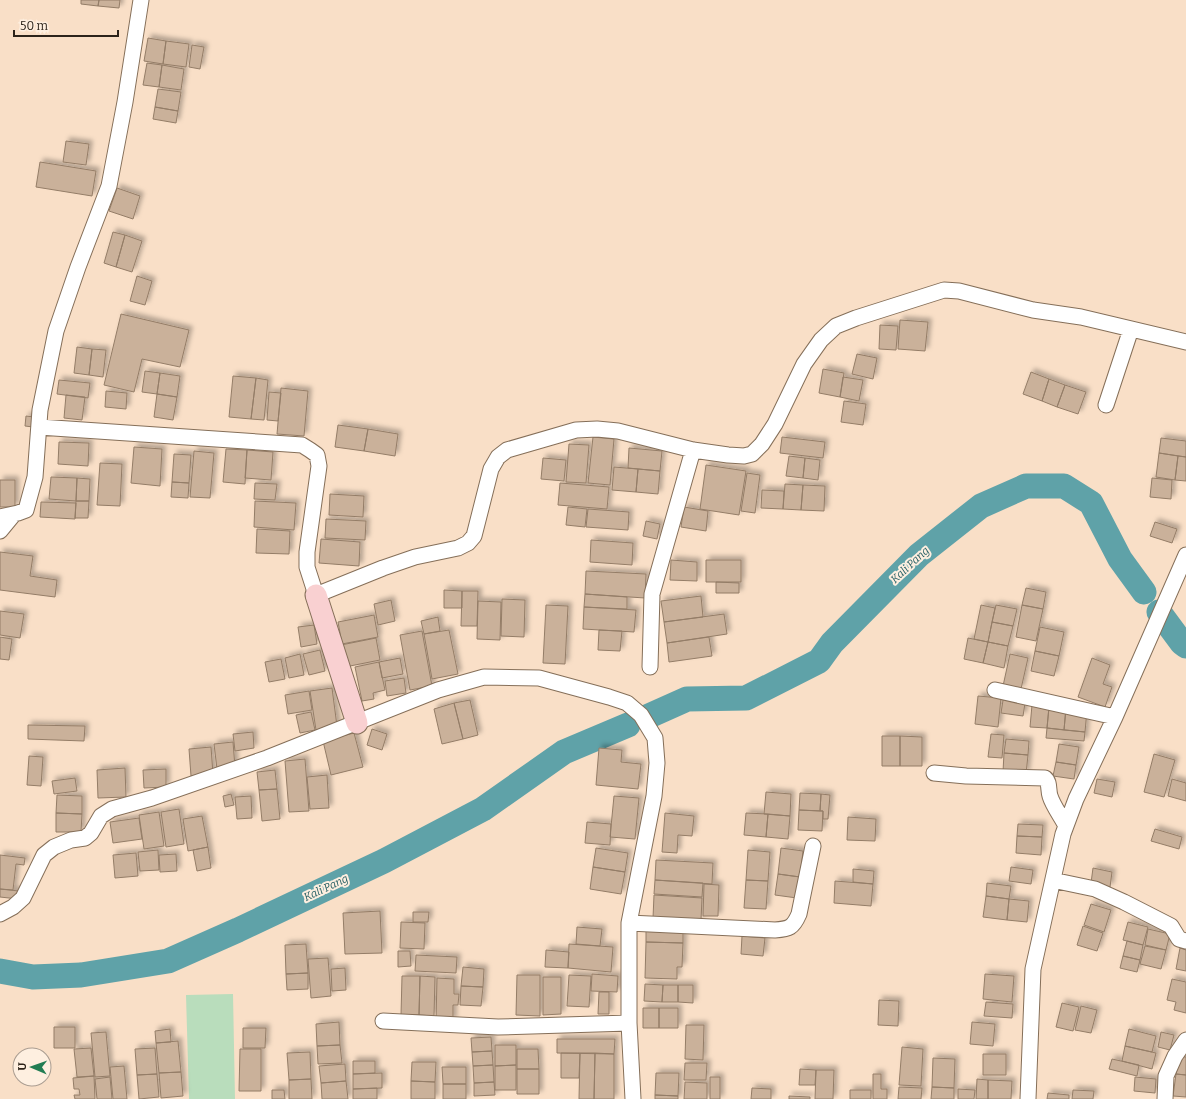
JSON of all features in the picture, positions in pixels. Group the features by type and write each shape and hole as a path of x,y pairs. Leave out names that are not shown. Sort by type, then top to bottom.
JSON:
{"street":[{"path":"0,531 7,515 26,510 35,477 40,410 56,331 109,186 125,102 141,0"},
{"path":"316,595 415,557 458,548 468,543 474,536 491,469 498,457 506,450 576,430 597,429 618,431 693,450 728,455 744,456 752,454 762,444 775,424 804,364 821,340 836,326 856,318 944,290 959,291 1033,310 1081,317 1186,342"},
{"path":"1106,405 1131,329"},
{"path":"39,426 302,445 317,455 319,466 318,479 307,552 307,567 357,722"},
{"path":"650,667 652,594 693,450"},
{"path":"1028,1099 1033,969 1063,834 1076,800 1115,717 1186,555"},
{"path":"0,914 23,898 44,855 54,847 71,840 85,838 91,833 101,816 112,808 159,796 267,758 438,690 484,677 539,678 609,697 627,704 642,715 655,738 657,763 654,796 629,923 629,1023 633,1099"},
{"path":"995,690 1115,717"},
{"path":"934,773 966,776 1045,778 1048,782 1053,803 1066,826"},
{"path":"629,923 775,930 791,927 795,923 799,914 813,846"},
{"path":"1054,879 1056,881 1095,889 1124,902 1171,926 1179,938 1186,941"},
{"path":"383,1021 498,1026 629,1023"},
{"path":"1165,1099 1166,1076 1175,1056 1186,1040"}],"green space":[{"path":"233,994 235,1099 189,1099 186,995"}],"building":[{"path":"81,0 99,0 98,6 81,4"},
{"path":"99,0 120,0 119,8 98,6"},
{"path":"148,38 166,41 163,64 144,61"},
{"path":"166,41 189,44 186,67 163,64"},
{"path":"192,45 204,47 200,69 189,67"},
{"path":"147,63 162,65 159,87 143,85"},
{"path":"162,65 184,69 181,90 159,87"},
{"path":"158,89 181,92 178,111 155,107"},
{"path":"155,107 178,111 176,123 153,119"},
{"path":"66,141 89,144 86,165 63,162"},
{"path":"40,162 96,171 92,196 36,187"},
{"path":"117,188 140,196 133,219 109,211"},
{"path":"113,232 125,235 116,267 104,263"},
{"path":"125,235 142,241 132,272 116,267"},
{"path":"137,276 152,281 145,305 130,301"},
{"path":"121,314 189,330 180,367 142,359 134,392 104,385"},
{"path":"900,320 928,322 925,351 898,349"},
{"path":"880,325 898,326 896,350 879,349"},
{"path":"77,347 92,349 89,375 74,373"},
{"path":"92,349 106,350 103,377 89,375"},
{"path":"857,354 877,358 873,379 852,374"},
{"path":"823,369 844,373 840,397 819,393"},
{"path":"145,371 160,373 157,394 142,392"},
{"path":"1031,372 1049,379 1042,401 1023,394"},
{"path":"160,373 180,376 177,397 157,394"},
{"path":"233,376 256,378 251,419 229,417"},
{"path":"843,377 863,380 859,401 840,397"},
{"path":"256,378 268,380 264,420 251,419"},
{"path":"1049,379 1065,385 1057,407 1042,401"},
{"path":"59,380 90,383 88,398 57,394"},
{"path":"1065,385 1086,392 1078,414 1057,407"},
{"path":"281,388 308,391 304,436 277,434"},
{"path":"106,391 127,393 126,409 105,407"},
{"path":"269,392 281,393 278,421 267,420"},
{"path":"157,394 177,397 173,420 154,417"},
{"path":"66,395 85,397 82,420 64,418"},
{"path":"844,401 866,404 863,425 841,422"},
{"path":"26,416 34,417 33,427 25,426"},
{"path":"338,425 368,429 364,451 335,447"},
{"path":"368,429 398,434 395,456 364,451"},
{"path":"593,437 614,439 610,485 588,483"},
{"path":"782,437 825,442 823,458 780,453"},
{"path":"1161,438 1186,441 1186,457 1159,453"},
{"path":"59,442 89,443 88,466 58,464"},
{"path":"569,444 589,445 586,483 566,482"},
{"path":"134,447 162,449 160,486 131,483"},
{"path":"629,448 662,451 660,471 628,468"},
{"path":"226,449 247,450 245,484 223,482"},
{"path":"247,450 273,452 271,480 245,478"},
{"path":"194,451 214,453 210,498 190,497"},
{"path":"1159,453 1178,456 1175,480 1156,477"},
{"path":"174,454 191,455 189,483 172,482"},
{"path":"789,456 805,458 803,478 786,476"},
{"path":"1178,456 1186,457 1186,481 1175,480"},
{"path":"543,458 566,460 564,481 541,479"},
{"path":"805,458 820,460 818,480 803,478"},
{"path":"100,463 122,464 120,506 97,505"},
{"path":"706,465 746,471 739,515 700,509"},
{"path":"614,467 638,469 636,492 612,490"},
{"path":"638,469 660,471 658,494 636,492"},
{"path":"747,473 760,475 755,513 741,511"},
{"path":"51,477 77,478 76,501 49,499"},
{"path":"77,478 90,479 89,501 76,501"},
{"path":"1152,478 1172,480 1171,499 1150,497"},
{"path":"0,480 15,480 15,507 0,507"},
{"path":"172,482 189,483 188,498 171,497"},
{"path":"255,483 277,484 275,500 254,499"},
{"path":"560,483 609,487 607,509 558,505"},
{"path":"785,484 803,485 801,510 783,509"},
{"path":"803,485 825,486 824,511 801,510"},
{"path":"762,490 784,491 783,509 761,508"},
{"path":"330,494 364,496 363,517 329,515"},
{"path":"76,501 89,501 88,518 75,518"},
{"path":"255,501 296,503 294,530 254,527"},
{"path":"41,502 76,503 75,519 40,517"},
{"path":"568,507 587,509 585,527 566,525"},
{"path":"684,507 708,511 706,531 681,527"},
{"path":"588,509 629,512 628,530 586,527"},
{"path":"326,519 366,521 365,540 325,538"},
{"path":"646,521 660,524 657,539 643,536"},
{"path":"1155,522 1177,529 1172,543 1150,536"},
{"path":"257,529 290,531 289,554 256,553"},
{"path":"321,539 360,542 359,566 319,563"},
{"path":"591,540 633,543 632,565 590,562"},
{"path":"0,552 33,556 30,576 57,580 55,597 0,590"},
{"path":"671,560 697,562 697,581 670,580"},
{"path":"706,560 741,560 741,582 706,582"},
{"path":"586,571 646,574 645,598 585,594"},
{"path":"716,582 739,583 739,593 716,593"},
{"path":"1026,588 1046,592 1043,609 1022,605"},
{"path":"444,590 462,591 462,608 444,608"},
{"path":"462,591 478,591 477,626 461,626"},
{"path":"585,594 627,597 627,609 584,607"},
{"path":"701,596 703,617 664,622 661,601"},
{"path":"502,599 525,600 524,637 501,636"},
{"path":"391,600 395,621 378,625 374,604"},
{"path":"478,601 501,602 500,640 477,639"},
{"path":"546,605 568,606 565,664 543,663"},
{"path":"981,605 995,608 988,642 974,639"},
{"path":"996,605 1017,609 1013,626 992,622"},
{"path":"1022,605 1043,609 1036,641 1016,637"},
{"path":"584,607 636,610 634,632 583,629"},
{"path":"0,611 24,614 20,638 0,635"},
{"path":"724,614 727,634 667,643 664,622"},
{"path":"374,615 378,637 342,644 338,622"},
{"path":"438,617 440,631 424,634 421,621"},
{"path":"992,622 1013,626 1008,646 988,642"},
{"path":"314,625 317,644 301,647 298,627"},
{"path":"1040,627 1064,632 1059,656 1035,651"},
{"path":"449,630 458,674 432,679 424,634"},
{"path":"599,630 622,631 620,651 598,650"},
{"path":"422,631 432,686 410,690 400,635"},
{"path":"0,637 12,639 9,660 0,659"},
{"path":"709,637 712,656 669,662 667,643"},
{"path":"376,638 380,660 345,667 341,645"},
{"path":"968,638 988,642 983,663 964,659"},
{"path":"988,642 1008,646 1004,668 983,663"},
{"path":"320,650 325,671 309,675 303,654"},
{"path":"1035,651 1059,656 1054,676 1031,671"},
{"path":"300,654 304,675 289,678 285,658"},
{"path":"1010,654 1028,658 1021,689 1003,686"},
{"path":"400,658 403,674 382,678 379,662"},
{"path":"1092,658 1110,665 1103,684 1112,687 1105,707 1078,697"},
{"path":"281,659 285,679 269,682 265,662"},
{"path":"379,662 385,690 373,693 374,699 362,701 355,667"},
{"path":"404,678 406,693 387,696 385,681"},
{"path":"332,688 337,726 316,730 310,691"},
{"path":"309,691 312,710 288,714 285,695"},
{"path":"1004,694 1026,697 1023,716 1001,713"},
{"path":"978,696 1001,698 998,727 975,724"},
{"path":"470,700 478,735 463,739 454,703"},
{"path":"454,703 463,739 442,744 434,709"},
{"path":"1032,705 1049,707 1047,728 1030,727"},
{"path":"1049,707 1066,708 1064,730 1047,728"},
{"path":"1066,708 1087,710 1085,732 1064,730"},
{"path":"311,712 315,730 300,733 296,715"},
{"path":"28,725 85,726 84,741 28,739"},
{"path":"1047,728 1085,732 1084,741 1046,738"},
{"path":"372,729 387,734 382,750 367,745"},
{"path":"253,732 254,748 235,751 233,734"},
{"path":"354,733 363,767 331,775 323,741"},
{"path":"991,734 1004,735 1002,758 988,757"},
{"path":"882,736 900,736 900,766 882,766"},
{"path":"900,736 922,737 922,766 900,766"},
{"path":"1006,739 1029,741 1028,755 1004,753"},
{"path":"233,742 235,767 217,769 214,744"},
{"path":"1059,744 1079,747 1076,765 1056,762"},
{"path":"211,747 213,774 191,776 189,749"},
{"path":"599,748 622,750 621,762 641,764 638,789 596,785"},
{"path":"1004,753 1028,755 1026,774 1003,772"},
{"path":"1154,754 1175,760 1164,797 1144,792"},
{"path":"29,756 43,757 41,786 27,785"},
{"path":"305,759 309,811 289,812 285,761"},
{"path":"1056,762 1076,765 1074,779 1053,776"},
{"path":"125,768 126,797 98,798 97,770"},
{"path":"166,769 166,787 144,788 143,770"},
{"path":"275,770 277,789 259,790 257,772"},
{"path":"327,775 329,808 310,809 307,777"},
{"path":"75,778 77,791 54,794 52,781"},
{"path":"1097,779 1115,782 1112,797 1094,793"},
{"path":"1172,779 1186,783 1186,801 1168,796"},
{"path":"277,789 280,819 262,821 259,790"},
{"path":"766,792 791,794 790,816 764,814"},
{"path":"800,793 821,794 820,811 799,810"},
{"path":"231,794 234,805 225,807 223,796"},
{"path":"821,794 830,795 828,819 823,819 823,811 820,811"},
{"path":"57,795 82,796 82,814 56,813"},
{"path":"251,796 252,818 237,819 235,797"},
{"path":"614,796 639,798 635,839 610,837"},
{"path":"179,809 184,844 166,847 161,812"},
{"path":"799,810 823,811 822,831 798,830"},
{"path":"159,812 164,846 144,849 139,815"},
{"path":"56,813 82,814 81,832 56,832"},
{"path":"665,813 694,816 692,836 678,835 677,853 662,852"},
{"path":"746,813 768,814 766,837 744,835"},
{"path":"768,814 790,816 788,839 766,837"},
{"path":"202,816 208,847 188,851 183,819"},
{"path":"848,817 876,819 875,841 847,840"},
{"path":"139,818 142,839 113,843 110,822"},
{"path":"587,822 611,824 610,845 585,843"},
{"path":"1018,824 1043,825 1042,837 1017,836"},
{"path":"1155,829 1182,837 1179,849 1151,841"},
{"path":"1017,836 1042,837 1041,855 1016,853"},
{"path":"208,847 211,868 197,871 193,850"},
{"path":"596,848 628,853 625,872 593,867"},
{"path":"781,848 803,851 800,877 778,874"},
{"path":"158,850 159,870 140,871 138,852"},
{"path":"748,850 770,852 768,881 746,880"},
{"path":"136,853 138,876 115,878 113,855"},
{"path":"176,854 177,871 160,872 159,855"},
{"path":"0,855 25,858 24,865 16,864 13,890 0,889"},
{"path":"656,860 713,863 712,884 655,880"},
{"path":"593,867 625,872 621,894 590,889"},
{"path":"1011,867 1033,870 1031,884 1009,881"},
{"path":"1093,868 1112,872 1110,887 1091,883"},
{"path":"853,869 874,871 873,884 853,882"},
{"path":"778,874 800,877 797,898 775,895"},
{"path":"655,880 703,883 702,897 654,894"},
{"path":"746,880 768,881 766,909 744,908"},
{"path":"835,881 873,884 871,906 834,903"},
{"path":"987,883 1011,886 1009,899 986,896"},
{"path":"704,884 719,885 718,916 703,916"},
{"path":"0,889 19,891 18,899 0,897"},
{"path":"654,895 702,898 701,920 653,918"},
{"path":"986,896 1009,899 1007,920 983,917"},
{"path":"1009,899 1029,901 1027,922 1007,920"},
{"path":"1091,904 1111,910 1104,932 1084,925"},
{"path":"380,911 382,953 345,954 343,913"},
{"path":"413,912 429,912 428,922 413,922"},
{"path":"401,922 425,923 424,949 400,948"},
{"path":"1128,922 1148,927 1143,945 1123,940"},
{"path":"1083,926 1103,933 1097,951 1077,945"},
{"path":"577,927 602,929 600,946 576,944"},
{"path":"646,928 683,929 683,943 646,942"},
{"path":"1148,929 1170,934 1166,950 1145,945"},
{"path":"742,936 765,938 763,956 741,954"},
{"path":"1127,941 1143,945 1140,960 1123,956"},
{"path":"646,942 683,943 682,967 677,967 677,979 645,978"},
{"path":"306,944 308,973 286,974 285,945"},
{"path":"569,944 613,947 611,972 568,968"},
{"path":"1145,946 1166,950 1161,969 1140,964"},
{"path":"1180,948 1186,950 1186,971 1176,969"},
{"path":"546,950 569,952 568,968 545,967"},
{"path":"398,951 410,951 411,966 398,967"},
{"path":"416,955 457,957 456,973 415,971"},
{"path":"1123,956 1140,960 1137,972 1120,968"},
{"path":"328,958 331,996 311,998 308,959"},
{"path":"463,967 484,969 483,987 461,986"},
{"path":"345,968 346,990 332,991 331,969"},
{"path":"308,973 308,989 287,990 286,974"},
{"path":"592,974 618,976 617,992 591,991"},
{"path":"985,974 1014,976 1012,1002 983,999"},
{"path":"517,975 540,975 540,1016 516,1015"},
{"path":"569,975 591,976 589,1007 567,1006"},
{"path":"402,976 420,976 419,1015 401,1015"},
{"path":"420,976 435,977 434,1016 419,1015"},
{"path":"543,977 561,977 561,1014 543,1015"},
{"path":"437,978 454,979 454,994 459,994 458,1005 453,1005 453,1021 436,1021"},
{"path":"1172,979 1186,982 1186,1013 1174,1010 1176,1002 1167,1000"},
{"path":"645,984 663,985 662,1002 644,1001"},
{"path":"663,985 678,985 678,1002 662,1002"},
{"path":"678,985 693,985 693,1003 678,1002"},
{"path":"461,986 483,987 481,1006 460,1005"},
{"path":"599,992 609,992 609,1014 598,1014"},
{"path":"879,1000 899,1001 898,1026 878,1025"},
{"path":"986,1002 1013,1004 1012,1018 984,1016"},
{"path":"1062,1003 1079,1007 1073,1031 1056,1027"},
{"path":"1081,1006 1097,1010 1091,1033 1075,1030"},
{"path":"643,1008 659,1008 659,1028 643,1028"},
{"path":"659,1008 678,1008 678,1028 659,1028"},
{"path":"339,1022 340,1045 317,1046 316,1024"},
{"path":"972,1022 995,1024 993,1046 970,1044"},
{"path":"686,1025 704,1025 703,1060 685,1059"},
{"path":"54,1027 75,1027 75,1048 54,1048"},
{"path":"243,1028 266,1028 265,1048 243,1048"},
{"path":"170,1029 171,1042 156,1043 155,1031"},
{"path":"1129,1029 1156,1036 1152,1052 1125,1046"},
{"path":"106,1032 110,1076 95,1077 91,1033"},
{"path":"1161,1032 1174,1035 1170,1050 1158,1047"},
{"path":"491,1037 492,1051 472,1052 471,1038"},
{"path":"557,1039 615,1039 614,1054 557,1053"},
{"path":"178,1041 181,1072 159,1073 156,1043"},
{"path":"340,1045 342,1063 318,1064 317,1046"},
{"path":"495,1045 516,1045 516,1065 495,1066"},
{"path":"1125,1046 1156,1053 1152,1069 1122,1061"},
{"path":"902,1047 923,1049 921,1086 899,1085"},
{"path":"91,1048 94,1076 77,1077 74,1049"},
{"path":"155,1048 157,1074 137,1075 135,1049"},
{"path":"240,1049 261,1049 261,1091 239,1091"},
{"path":"517,1049 538,1049 539,1069 517,1069"},
{"path":"492,1051 493,1065 473,1066 472,1052"},
{"path":"310,1052 311,1079 289,1080 287,1053"},
{"path":"561,1053 580,1053 579,1078 561,1078"},
{"path":"580,1053 595,1053 594,1099 579,1099"},
{"path":"595,1053 614,1054 614,1099 594,1099"},
{"path":"983,1054 1006,1054 1006,1075 983,1075"},
{"path":"1178,1056 1186,1057 1186,1075 1176,1074"},
{"path":"933,1058 955,1059 954,1088 932,1087"},
{"path":"1112,1059 1139,1065 1137,1076 1109,1069"},
{"path":"353,1061 375,1061 375,1073 353,1074"},
{"path":"412,1062 436,1062 435,1082 411,1081"},
{"path":"685,1063 707,1063 706,1080 684,1080"},
{"path":"345,1064 346,1081 321,1083 319,1066"},
{"path":"493,1065 494,1082 474,1083 473,1066"},
{"path":"516,1065 516,1090 495,1090 495,1066"},
{"path":"124,1066 127,1099 113,1099 110,1067"},
{"path":"442,1067 466,1067 466,1084 443,1084"},
{"path":"517,1069 539,1069 539,1094 517,1094"},
{"path":"800,1069 816,1070 815,1085 799,1085"},
{"path":"816,1070 834,1070 833,1099 815,1099"},
{"path":"181,1072 183,1096 161,1098 159,1073"},
{"path":"382,1073 382,1088 353,1089 353,1074"},
{"path":"656,1073 679,1073 678,1096 655,1095"},
{"path":"157,1074 159,1097 139,1099 137,1075"},
{"path":"873,1074 881,1074 881,1089 887,1089 887,1099 873,1099"},
{"path":"1176,1074 1186,1075 1186,1097 1173,1096"},
{"path":"94,1076 95,1099 75,1099 74,1095 80,1095 79,1089 74,1089 73,1078"},
{"path":"110,1077 112,1099 97,1099 95,1079"},
{"path":"710,1077 720,1077 720,1099 710,1099"},
{"path":"1135,1077 1156,1079 1155,1093 1134,1091"},
{"path":"311,1079 312,1099 289,1099 289,1080"},
{"path":"977,1079 988,1080 988,1099 976,1099"},
{"path":"988,1080 1012,1081 1011,1099 988,1099"},
{"path":"346,1081 348,1099 322,1099 321,1083"},
{"path":"411,1081 435,1082 435,1099 411,1099"},
{"path":"494,1082 495,1095 474,1096 474,1083"},
{"path":"685,1082 707,1083 707,1099 684,1099"},
{"path":"443,1084 466,1084 466,1099 443,1099"},
{"path":"899,1087 922,1088 921,1099 898,1099"},
{"path":"932,1087 954,1088 954,1099 931,1099"},
{"path":"377,1088 377,1099 353,1099 353,1089"},
{"path":"752,1088 771,1089 771,1099 751,1099"},
{"path":"958,1089 975,1090 974,1099 958,1099"},
{"path":"272,1090 284,1090 285,1099 272,1099"},
{"path":"850,1090 871,1090 871,1099 850,1099"},
{"path":"1073,1090 1094,1091 1093,1099 1072,1099"},
{"path":"1048,1093 1069,1095 1069,1099 1047,1099"},
{"path":"655,1095 678,1096 678,1099 655,1099"},
{"path":"789,1096 810,1097 810,1099 789,1099"}],"waterway":[{"name":"Kali Pang","path":"649,716 687,699 746,698 819,661 832,643 919,555 981,506 1026,486 1064,486 1091,503 1120,559 1144,592"},
{"name":"Kali Pang","path":"1159,612 1182,643 1186,646"},
{"name":"Kali Pang","path":"0,971 33,977 81,975 168,961 238,930 384,861 483,809 564,752 628,725"}]}
